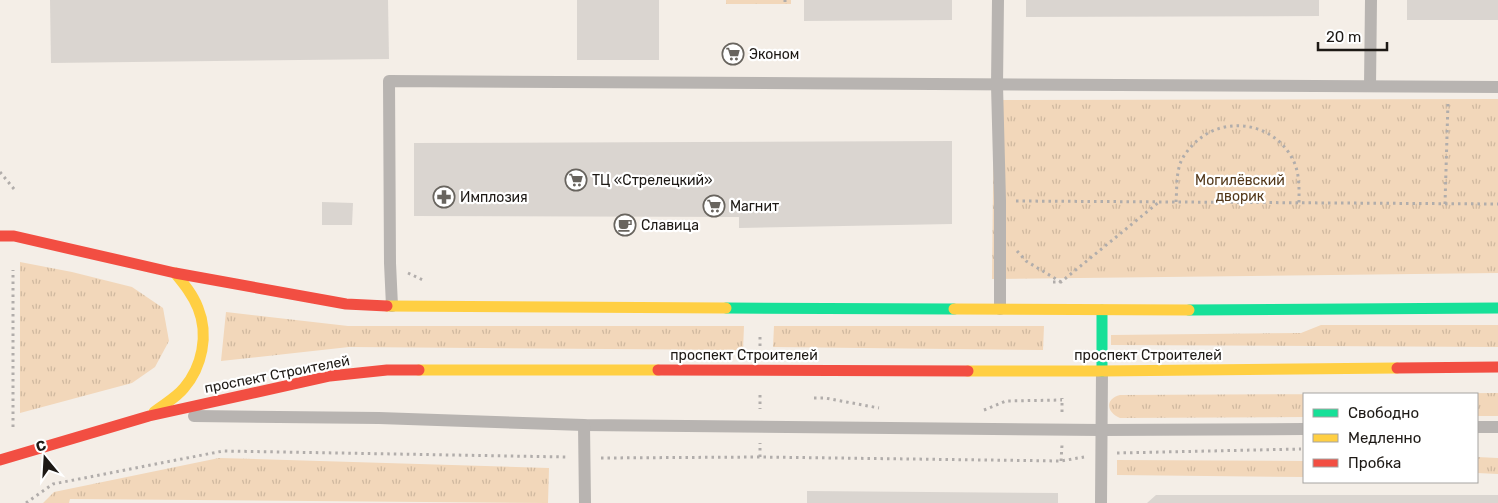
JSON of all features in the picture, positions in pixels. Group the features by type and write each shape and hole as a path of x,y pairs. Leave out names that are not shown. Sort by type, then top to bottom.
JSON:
{"main road":[{"path":"0,226 14,236"},
{"path":"0,236 14,236 175,273 346,304 392,306 1102,310 1498,308"},
{"path":"149,416 184,388 198,366 204,344 202,320 194,299 175,273"},
{"path":"1102,310 1102,371"},
{"name":"проспект Строителей","path":"0,460 149,416 330,376 387,370 1102,371 1498,367"}],"lane":[{"path":"998,0 997,84 1000,309"},
{"path":"1370,86 1372,0"},
{"path":"392,306 389,81 1498,87"},
{"path":"1101,503 1102,371"},
{"path":"149,416 379,418 584,425 1101,430 1303,429"},
{"path":"584,425 585,503"},
{"path":"1478,428 1498,427"}],"path":[{"path":"1445,204 1449,87"},
{"path":"1176,202 1180,164 1190,146 1206,133 1225,126 1245,125 1264,130 1281,142 1293,159 1299,178 1299,203"},
{"path":"0,172 14,189"},
{"path":"1000,201 1498,204"},
{"path":"1000,231 1026,261 1061,282 1159,202"},
{"path":"13,427 14,270"},
{"path":"760,397 769,397"},
{"path":"807,398 825,398 886,410"},
{"path":"978,412 1006,401 1062,400"},
{"path":"26,503 53,484 223,451 585,458 760,457 1062,461 1101,454 1303,449"}],"green space":[{"path":"726,0 791,0 791,4 726,4"},
{"name":"Могилёвский дворик","path":"1498,99 1498,273 992,279 994,100"},
{"path":"20,262 72,272 132,287 163,308 169,341 155,367 132,383 20,413"},
{"path":"226,312 348,326 744,326 743,350 349,347 221,361"},
{"path":"1321,325 1498,325 1498,347 1111,345 1111,335 1301,333"},
{"path":"774,326 1044,326 1043,350 773,347"},
{"path":"1478,393 1498,393 1498,416 1478,416"},
{"path":"1303,394 1303,417 1120,418 1112,412 1109,406 1112,399 1120,395"},
{"path":"1478,457 1498,458 1498,474 1478,473"},
{"path":"219,458 549,468 548,503 70,499 69,503 43,503 54,492"},
{"path":"1117,460 1303,461 1303,477 1117,475"}],"building":[{"path":"50,0 388,0 389,59 51,63"},
{"path":"577,0 659,0 659,60 577,60"},
{"path":"804,0 952,0 952,20 804,21"},
{"path":"1026,0 1319,0 1319,16 1026,17"},
{"path":"1407,0 1498,0 1498,20 1407,20"},
{"path":"952,141 952,224 739,228 739,217 414,216 414,143"},
{"path":"322,202 353,203 352,225 322,225"},
{"path":"807,491 1058,493 1058,503 807,503"},
{"path":"1156,495 1498,495 1498,503 1147,503"}],"traffic: fast":[{"path":"726,308 954,309"},
{"path":"1189,310 1498,308"},
{"path":"1102,310 1102,371"}],"traffic: slow":[{"path":"154,412 181,392 190,380 202,350 203,329 198,308 191,294 175,273"},
{"path":"387,306 726,308"},
{"path":"954,309 1189,310"},
{"path":"968,371 1397,368"},
{"path":"419,370 658,370"}],"traffic: jam":[{"path":"0,236 14,236 175,273 346,304 387,306"},
{"path":"1397,368 1498,367"},
{"path":"0,460 149,416 330,376 387,370 419,370"},
{"path":"658,370 968,371"}],"place":[{"name":"Эконом","path":"733,54"},
{"name":"ТЦ «Стрелецкий»","path":"576,180"},
{"name":"Имплозия","path":"444,197"},
{"name":"Магнит","path":"714,206"},
{"name":"Славица","path":"625,225"}]}
